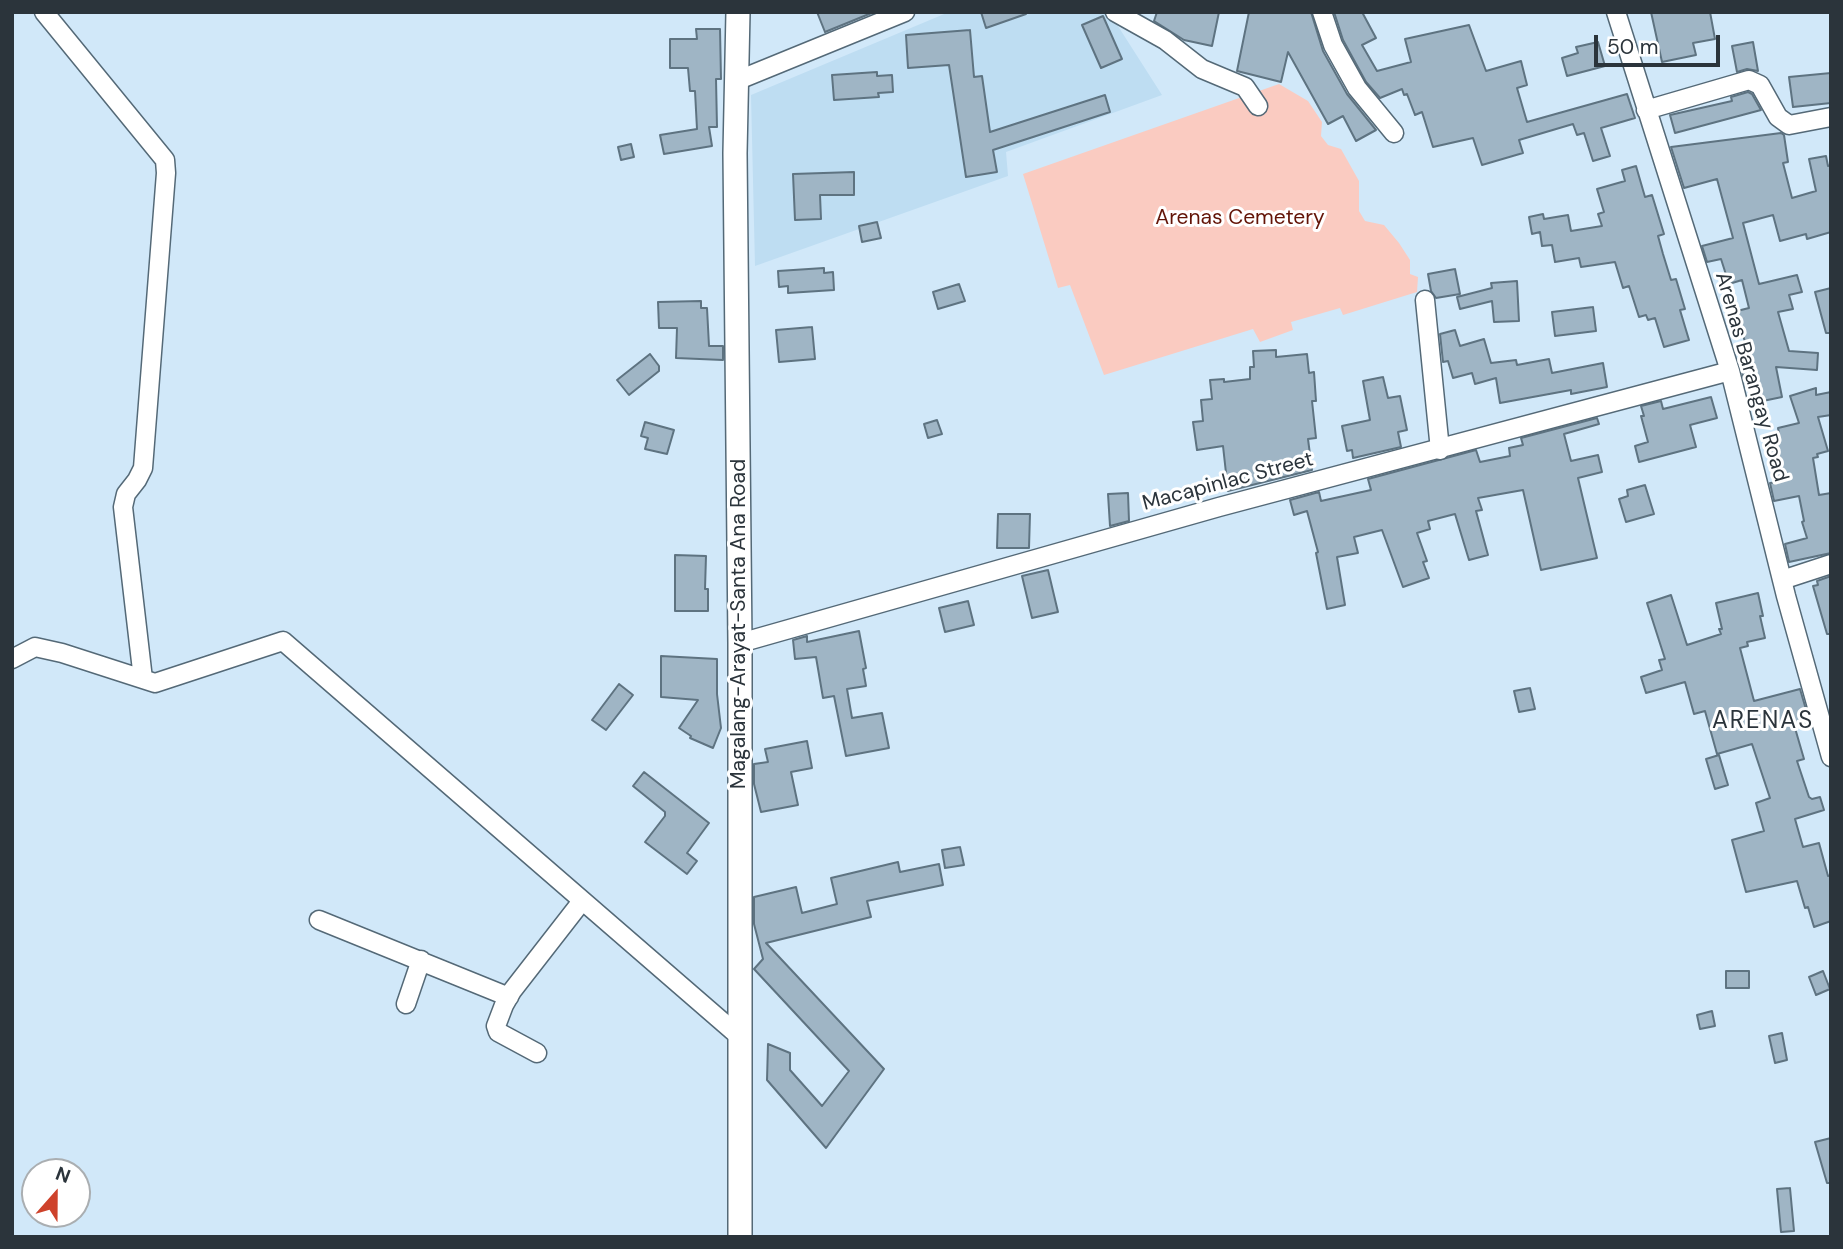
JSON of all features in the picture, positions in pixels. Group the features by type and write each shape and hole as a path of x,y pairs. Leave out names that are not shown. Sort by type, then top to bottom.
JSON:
{"main road":[{"name":"Magalang-Arayat-Santa Ana Road","path":"738,12 735,153 740,643 740,1237"}],"street":[{"path":"44,12 165,160 143,468 126,494 123,507 144,679"},
{"path":"736,81 905,12"},
{"path":"1115,12 1165,40 1202,69 1245,87 1258,106"},
{"path":"1322,12 1333,46 1357,88 1394,133"},
{"name":"Arenas Barangay Road","path":"1616,12 1730,371 1782,580 1831,757"},
{"path":"1646,110 1749,80 1760,85 1778,117 1789,125 1831,117"},
{"path":"1425,300 1440,450"},
{"name":"Macapinlac Street","path":"740,643 1219,507 1730,371"},
{"path":"1782,580 1831,564"},
{"path":"12,659 35,647 155,683 283,641 740,1037"},
{"path":"537,1053 498,1032 496,1026 509,997 582,901"},
{"path":"319,920 509,997"},
{"path":"405,1004 421,960"}],"shaded area":[{"path":"949,12 1109,12 1162,95 1006,152 1008,176 755,266 751,95"}],"green space":[{"name":"Arenas Cemetery","path":"1279,84 1308,101 1322,122 1321,136 1328,145 1341,149 1359,181 1359,211 1365,221 1384,225 1399,243 1410,260 1410,274 1418,277 1417,292 1343,315 1340,308 1291,322 1293,330 1260,342 1253,329 1104,375 1070,285 1058,288 1023,174"}],"building":[{"path":"817,12 874,12 825,32"},
{"path":"981,12 1026,12 1026,14 986,28"},
{"path":"1157,12 1219,12 1212,46 1184,40 1154,21"},
{"path":"1249,12 1311,12 1323,51 1347,94 1376,130 1356,141 1343,116 1328,124 1288,52 1281,82 1237,71"},
{"path":"1334,12 1362,12 1376,38 1362,45 1377,71 1411,62 1405,39 1469,25 1486,71 1521,61 1527,85 1517,88 1527,122 1627,94 1635,118 1601,128 1610,156 1593,161 1584,133 1577,135 1573,124 1519,140 1523,153 1482,165 1473,138 1433,147 1422,112 1415,115 1407,94 1404,95 1402,89 1380,98 1366,82 1343,40"},
{"path":"1651,12 1710,12 1715,39 1693,43 1696,55 1662,62"},
{"path":"1103,16 1122,59 1101,68 1082,25"},
{"path":"696,29 720,29 721,79 716,79 717,127 709,127 712,146 664,154 660,135 697,129 695,91 690,91 688,68 670,68 670,39 697,39"},
{"path":"970,30 974,77 982,76 990,132 1105,95 1110,112 993,150 997,172 966,177 949,65 908,68 906,35"},
{"path":"1598,42 1605,66 1567,76 1562,58 1578,53 1576,47"},
{"path":"1753,42 1758,71 1747,69 1737,72 1732,46"},
{"path":"877,72 877,76 892,75 893,92 878,93 879,97 834,100 832,75"},
{"path":"1831,73 1831,103 1793,107 1789,77"},
{"path":"1748,92 1761,110 1675,133 1670,115 1732,101 1731,97"},
{"path":"1781,133 1784,135 1788,162 1783,163 1792,198 1816,191 1809,159 1826,156 1828,166 1831,165 1831,232 1807,239 1806,234 1780,241 1773,215 1743,223 1759,284 1797,275 1802,292 1789,295 1793,309 1778,312 1789,351 1818,353 1817,370 1776,367 1782,397 1758,402 1755,384 1746,386 1740,364 1750,362 1737,311 1749,308 1742,280 1729,284 1721,259 1707,262 1702,246 1733,238 1717,179 1684,188 1671,147"},
{"path":"631,144 634,157 621,160 618,147"},
{"path":"1636,166 1645,197 1652,195 1664,234 1658,236 1663,254 1671,280 1676,279 1685,309 1680,310 1689,340 1664,347 1655,318 1648,320 1646,315 1639,317 1629,286 1623,288 1615,262 1581,267 1579,258 1555,262 1552,245 1542,246 1540,232 1532,234 1529,217 1543,214 1544,219 1568,215 1571,231 1602,226 1598,214 1604,212 1597,189 1625,181 1622,170"},
{"path":"854,172 854,195 820,195 821,219 795,220 793,174"},
{"path":"877,222 881,238 862,242 859,226"},
{"path":"824,268 824,273 833,272 834,290 788,293 788,286 779,287 778,271"},
{"path":"1455,269 1460,294 1436,298 1431,291 1428,274"},
{"path":"1517,281 1519,321 1494,322 1492,301 1460,309 1457,297 1492,288 1491,283"},
{"path":"959,284 965,301 938,309 933,292"},
{"path":"1831,288 1831,333 1826,333 1815,292"},
{"path":"701,301 701,308 707,308 709,346 723,346 723,360 676,358 677,328 659,328 658,302"},
{"path":"1593,307 1596,331 1555,336 1552,312"},
{"path":"812,327 815,359 779,362 776,330"},
{"path":"1455,330 1460,346 1484,339 1491,363 1516,360 1517,365 1549,359 1552,373 1603,363 1607,387 1571,394 1571,390 1500,403 1496,378 1475,384 1472,373 1453,378 1448,361 1443,362 1440,334"},
{"path":"1276,350 1276,357 1307,354 1309,373 1314,372 1316,401 1312,401 1316,438 1308,439 1312,470 1228,491 1223,446 1197,450 1193,422 1203,421 1201,400 1212,399 1210,380 1224,379 1224,382 1250,379 1250,367 1254,367 1253,351"},
{"path":"650,354 659,366 659,371 629,395 617,380"},
{"path":"1383,377 1388,398 1400,396 1407,430 1398,432 1401,447 1353,458 1352,450 1347,451 1342,426 1370,420 1363,381"},
{"path":"1816,388 1816,395 1831,392 1831,415 1818,417 1828,451 1813,458 1819,495 1831,493 1831,553 1789,562 1785,544 1807,538 1802,522 1804,521 1799,496 1774,501 1770,483 1779,482 1766,438 1779,434 1778,428 1799,423 1790,396"},
{"path":"1711,397 1717,418 1690,425 1696,447 1639,462 1635,446 1648,442 1641,406 1661,401 1663,409"},
{"path":"1597,418 1599,424 1564,434 1571,461 1598,455 1602,472 1578,478 1597,558 1541,570 1523,490 1478,498 1482,510 1476,511 1488,555 1469,560 1455,514 1428,521 1430,529 1417,533 1427,561 1423,562 1429,578 1403,587 1382,530 1354,537 1358,553 1337,557 1345,605 1327,609 1316,553 1318,552 1307,511 1294,515 1290,500 1319,492 1321,501 1371,490 1368,479 1476,450 1480,462 1510,456 1509,448 1523,445 1521,438"},
{"path":"937,420 942,434 928,438 924,424"},
{"path":"645,422 674,430 667,454 645,449 648,438 641,436"},
{"path":"1645,485 1654,514 1626,522 1619,499 1628,496 1627,490"},
{"path":"1128,493 1129,521 1110,526 1108,494"},
{"path":"998,514 1030,514 1029,548 997,548"},
{"path":"675,555 706,556 705,589 708,589 708,611 675,611"},
{"path":"1048,570 1058,612 1032,618 1022,576"},
{"path":"1831,576 1831,634 1827,634 1813,586 1818,585 1817,581"},
{"path":"1758,593 1765,638 1747,642 1748,646 1740,648 1754,701 1800,689 1810,723 1795,728 1804,759 1797,761 1809,797 1820,797 1824,810 1795,819 1803,847 1819,843 1828,876 1831,875 1831,921 1814,927 1797,881 1746,892 1732,840 1764,831 1756,803 1770,798 1752,744 1717,754 1705,711 1694,714 1685,682 1646,693 1641,677 1662,670 1659,660 1665,659 1647,603 1671,595 1687,645 1721,634 1716,603"},
{"path":"968,601 974,625 945,632 939,608"},
{"path":"859,631 866,668 863,669 866,686 847,689 852,718 882,713 889,748 846,756 834,696 823,698 816,657 795,659 793,640 807,636 807,642"},
{"path":"661,656 717,659 721,728 713,748 690,738 691,736 679,728 698,700 661,697"},
{"path":"619,684 633,695 606,730 592,720"},
{"path":"1530,688 1535,709 1519,712 1514,691"},
{"path":"807,741 812,768 791,772 798,805 761,812 754,784 754,764 768,762 765,749"},
{"path":"1719,755 1728,785 1715,789 1706,759"},
{"path":"644,772 709,823 687,853 697,861 687,874 645,842 665,816 665,812 633,786"},
{"path":"960,847 964,865 945,868 942,850"},
{"path":"898,862 900,872 939,864 943,885 867,901 871,917 766,943 884,1069 826,1148 767,1080 768,1044 790,1053 790,1070 822,1106 849,1071 754,969 763,959 754,924 754,897 796,887 802,913 837,904 831,878"},
{"path":"1726,971 1749,971 1749,988 1726,988"},
{"path":"1823,971 1830,989 1816,995 1809,977"},
{"path":"1712,1011 1715,1026 1700,1029 1697,1015"},
{"path":"1782,1033 1787,1060 1775,1063 1769,1036"},
{"path":"1831,1138 1831,1183 1827,1183 1815,1142"},
{"path":"1790,1188 1794,1231 1781,1232 1777,1189"}],"district":[{"name":"ARENAS","path":"1763,722"}]}
